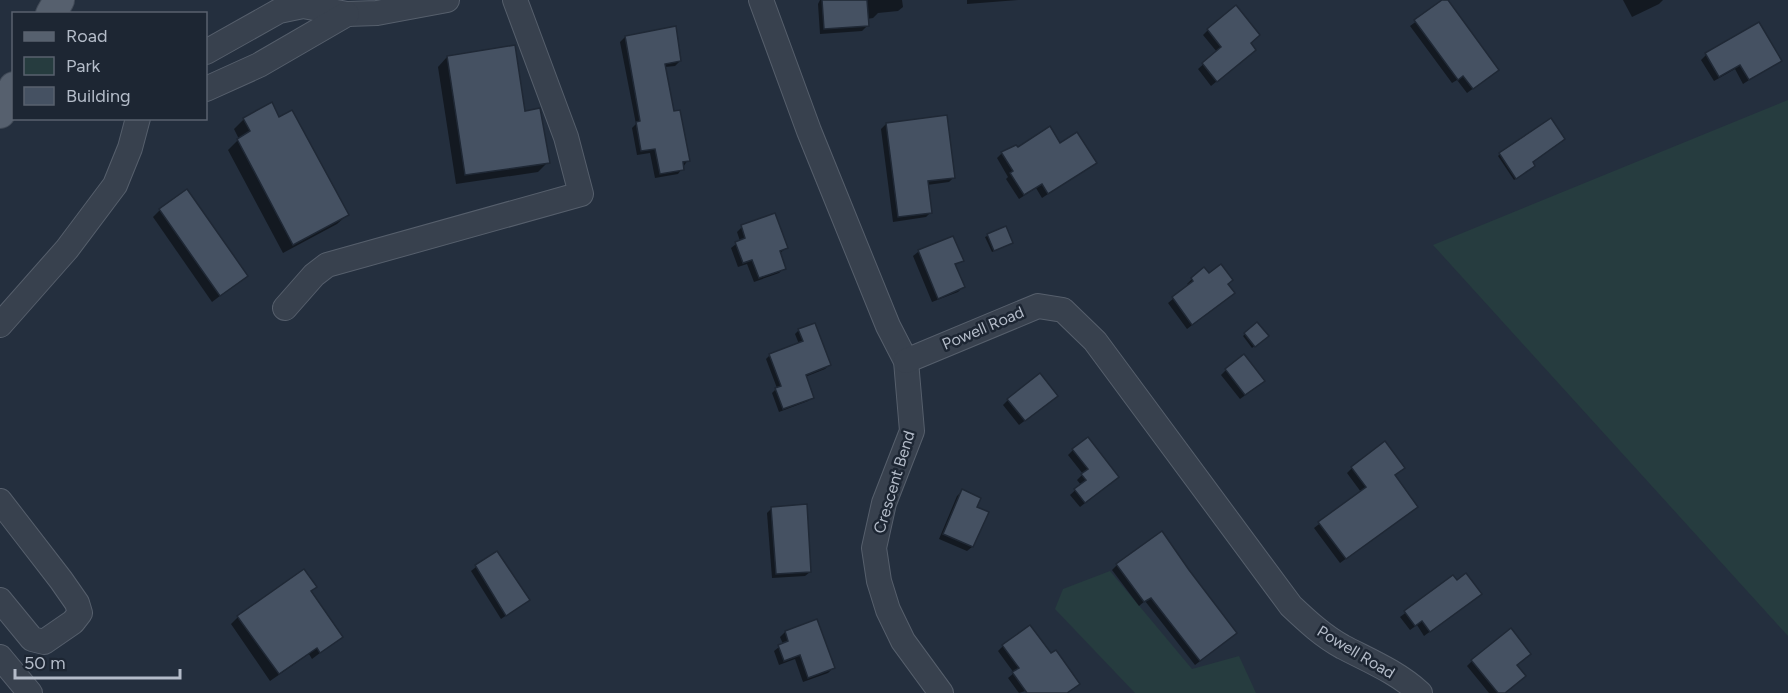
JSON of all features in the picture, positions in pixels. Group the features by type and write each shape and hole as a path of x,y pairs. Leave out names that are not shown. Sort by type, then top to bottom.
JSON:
{"main road":[{"path":"0,113 12,91"}],"street":[{"path":"207,51 279,11 303,6 347,14 377,13 447,0"},
{"path":"285,308 314,275 327,265 581,194 566,137 515,0"},
{"path":"761,0 809,131 888,326 906,361"},
{"path":"207,89 260,65 347,14"},
{"path":"0,325 66,249 115,185 139,120"},
{"name":"Powell Road","path":"906,361 1038,306 1063,310 1095,341 1291,606 1316,630 1390,670 1420,693"},
{"name":"Crescent Bend","path":"906,361 912,431 884,503 874,548 879,581 888,610 903,641 941,693"},
{"path":"0,501 8,527 66,588 77,603 80,613 73,622 44,642 32,639 0,600"},
{"path":"0,657 30,693"}],"green space":[{"path":"1788,100 1788,636 1433,245"},
{"path":"1110,571 1192,669 1239,656 1256,693 1135,693 1055,609 1063,589"}],"building":[{"path":"822,0 867,0 869,26 824,29"},
{"path":"1442,0 1448,0 1499,70 1473,89 1463,76 1458,80 1414,20"},
{"path":"1236,5 1260,35 1251,43 1256,50 1217,82 1202,63 1221,47 1207,29"},
{"path":"1759,22 1782,61 1749,80 1740,65 1719,77 1705,53"},
{"path":"676,26 681,61 665,64 674,111 680,110 690,161 683,162 684,170 660,174 655,149 641,151 636,122 640,121 625,36"},
{"path":"515,45 525,111 540,108 550,163 465,175 447,56"},
{"path":"272,102 279,117 292,110 349,215 293,245 237,139 250,131 243,118"},
{"path":"947,115 955,178 928,181 932,213 898,217 886,123"},
{"path":"1551,118 1565,139 1533,162 1535,166 1516,179 1499,153"},
{"path":"1050,126 1060,143 1077,132 1097,163 1048,194 1042,184 1024,195 1010,173 1013,171 1001,152 1016,145 1018,147"},
{"path":"187,189 248,276 220,296 159,209"},
{"path":"775,213 788,248 780,251 786,269 759,278 752,260 743,263 735,242 745,238 741,225"},
{"path":"1006,226 1013,243 994,251 987,234"},
{"path":"953,236 964,261 955,264 965,287 938,299 918,250"},
{"path":"1221,264 1233,280 1228,284 1235,293 1192,325 1172,297 1193,281 1191,278 1204,267 1209,273"},
{"path":"1257,322 1269,336 1255,347 1244,333"},
{"path":"815,323 831,365 806,375 814,398 783,409 775,388 781,386 769,354 803,341 798,329"},
{"path":"1244,354 1265,381 1245,395 1225,369"},
{"path":"1040,373 1058,396 1025,421 1007,399"},
{"path":"1088,437 1119,477 1085,503 1074,489 1086,480 1081,474 1088,469 1072,449"},
{"path":"1385,441 1405,468 1395,475 1418,507 1346,559 1318,522 1366,487 1351,467"},
{"path":"962,489 981,498 977,507 989,512 973,547 943,534"},
{"path":"807,504 811,572 776,574 771,507"},
{"path":"1162,531 1237,633 1200,661 1151,598 1144,602 1116,564"},
{"path":"497,551 530,600 506,616 475,565"},
{"path":"304,569 317,587 311,591 343,637 320,653 317,648 279,674 237,616"},
{"path":"1466,573 1482,594 1430,632 1422,621 1415,626 1404,611 1453,575 1457,580"},
{"path":"817,619 835,668 808,678 800,655 784,661 778,645 788,641 785,631"},
{"path":"1030,625 1051,653 1056,650 1080,684 1067,693 1027,693 1012,672 1019,668 1002,645"},
{"path":"1511,628 1531,654 1517,665 1526,676 1505,693 1498,693 1471,660"}]}
